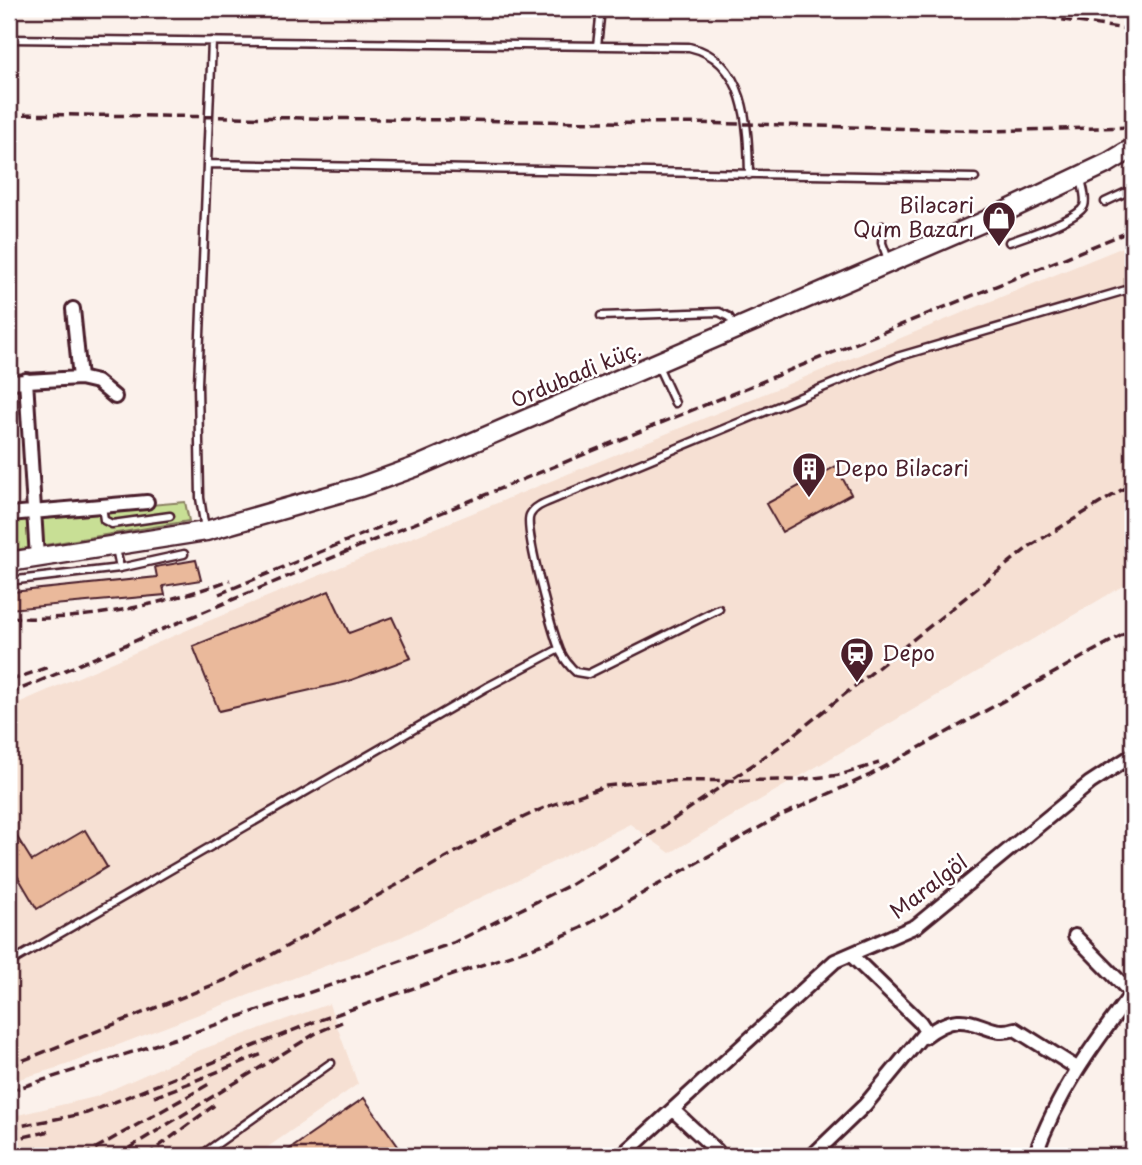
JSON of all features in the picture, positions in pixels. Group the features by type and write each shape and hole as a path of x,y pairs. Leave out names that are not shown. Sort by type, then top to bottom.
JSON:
{"main road":[{"name":"Ordubadi küç.","path":"9,562 206,531 406,471 889,263 1080,176 1133,148"}],"street":[{"path":"73,309 79,377"},
{"path":"9,382 79,377 97,382 115,397"},
{"path":"26,380 37,558"},
{"path":"9,514 147,502"},
{"name":"Maralgöl","path":"622,1156 835,961 852,956 916,926 1090,783 1133,755"},
{"path":"1035,1156 1044,1129 1077,1068 1133,993 1075,936"},
{"path":"852,956 920,1021 926,1031 924,1037"},
{"path":"812,1156 865,1105 924,1037 941,1024 968,1020 1004,1032 1015,1029 1077,1068"},
{"path":"673,1111 717,1151"}],"lane":[{"path":"597,46 601,9"},
{"path":"9,38 689,47 716,58 734,82 745,110 749,175"},
{"path":"206,531 200,508 198,384 212,41"},
{"path":"209,164 975,178"},
{"path":"1009,242 1074,216 1083,208 1085,200 1080,176"},
{"path":"1105,202 1133,189"},
{"path":"883,226 882,243 889,263"},
{"path":"719,609 588,674 576,672 559,649 527,527 530,515 537,507 897,357 1133,288"},
{"path":"601,316 719,312 729,317 737,330"},
{"path":"658,364 675,403"},
{"path":"102,506 104,520 111,524 170,516"},
{"path":"116,546 120,568"},
{"path":"17,580 120,568 184,554"},
{"path":"9,962 487,687 559,649"},
{"path":"200,1156 331,1063"}],"shaded area":[{"path":"1133,243 1133,580 670,853 630,824 401,937 63,1066 9,1082 9,707 201,624"},
{"path":"329,1004 358,1084 255,1156 9,1156 9,1117 95,1097 200,1050"}],"green space":[{"path":"185,502 189,521 9,551 9,517"}],"building":[{"name":"Depo Biləcəri","path":"836,466 851,494 782,532 766,504"},
{"path":"196,560 201,580 163,586 165,595 9,609 12,592 157,577 155,567"},
{"path":"329,591 349,633 392,617 411,658 346,682 219,711 193,646"},
{"path":"9,824 32,861 85,830 107,867 37,909 12,867 9,869"},
{"path":"364,1098 405,1156 280,1156"}],"railway":[{"path":"988,9 1133,30"},
{"path":"9,114 748,124 987,131 1133,127"},
{"path":"9,694 367,543 1133,230"},
{"path":"9,1091 183,1036 453,943 572,884 658,830 780,746 1030,546 1133,483"},
{"path":"219,594 397,520"},
{"path":"9,617 93,615 177,597 230,580"},
{"path":"9,1128 87,1113 314,1022 549,942 581,928 778,817 870,775 1133,629"},
{"path":"9,681 48,667"},
{"path":"9,1066 228,979 492,832 546,807 606,786 651,781 797,780 840,775 879,763"},
{"path":"116,1156 318,1032 342,1022"},
{"path":"154,1097 265,1053"},
{"path":"82,1156 211,1083"},
{"path":"146,1156 216,1104"},
{"path":"9,1140 51,1131"}],"place":[{"name":"Biləcəri Qum Bazarı","path":"999,248"},
{"name":"Depo Biləcəri","path":"809,499"},
{"name":"Depo","path":"857,684"}]}
